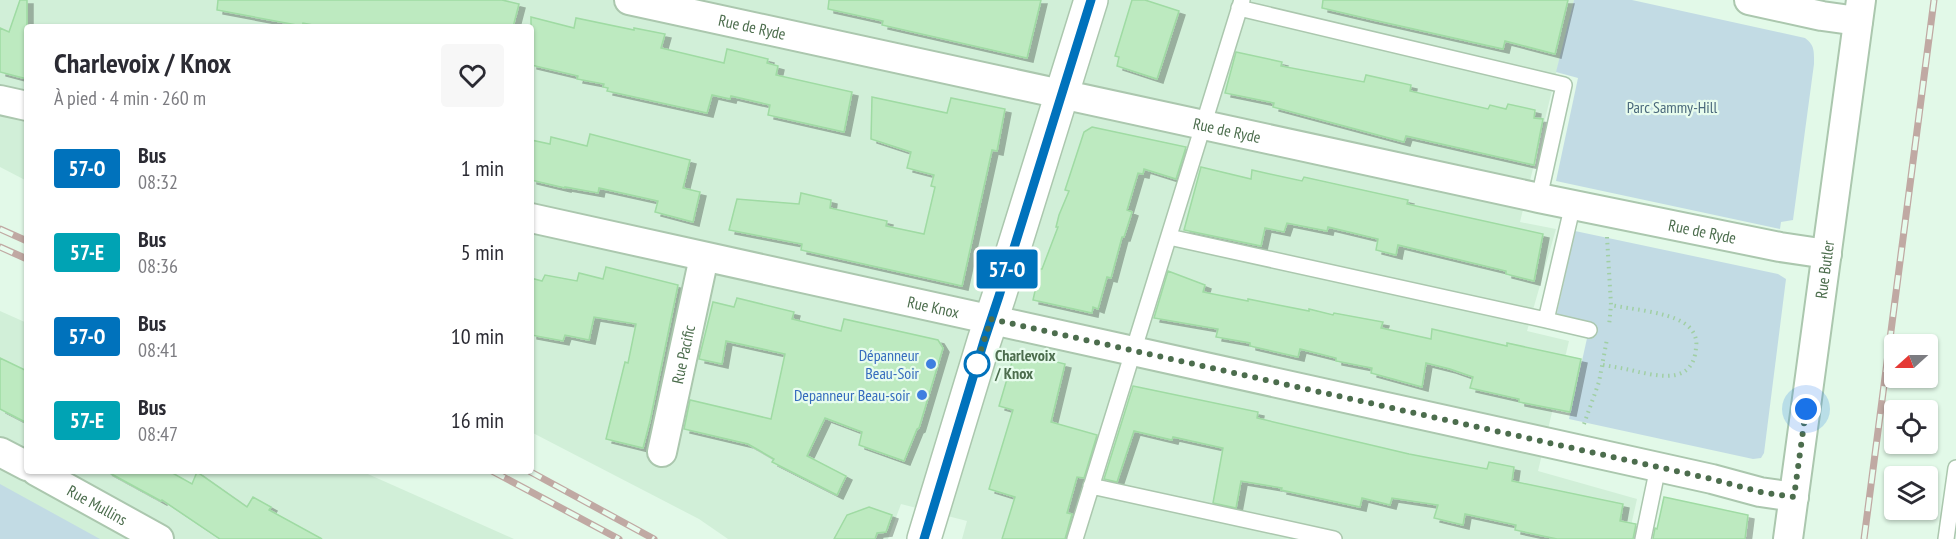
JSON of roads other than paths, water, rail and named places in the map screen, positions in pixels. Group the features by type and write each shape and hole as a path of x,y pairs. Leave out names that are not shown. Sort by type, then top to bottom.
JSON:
{"street":[{"name":"Rue de Ryde","path":"629,0 1539,198 1786,248 1827,254"},
{"path":"924,539 1091,0"},
{"path":"1749,0 1822,16 1859,10"},
{"name":"Rue Butler","path":"1788,539 1859,10"},
{"path":"0,100 24,105"},
{"name":"Rue Knox","path":"534,219 1133,350 1739,487 1794,497"},
{"name":"Rue Pacific","path":"662,452 704,256"},
{"path":"0,452 24,464"},
{"name":"Rue Mullins","path":"41,474 159,539"}],"lane":[{"path":"1075,539 1241,4 1564,85 1539,198"},
{"path":"1546,320 1573,204"},
{"path":"1169,237 1589,330"},
{"path":"1643,539 1658,467"},
{"path":"1946,539 1956,468"},
{"path":"1091,486 1334,539"}],"railway":[{"path":"1864,539 1934,0"},
{"path":"0,229 24,240"},
{"path":"0,247 24,258"},
{"path":"498,474 619,539"},
{"path":"534,474 654,539"}],"place":[{"name":"Dépanneur Beau-Soir","path":"931,364"},
{"name":"Charlevoix / Knox","path":"977,364"},
{"name":"Depanneur Beau-soir","path":"922,395"}],"park label":[{"name":"Parc Sammy-Hill","path":"1672,107"}]}
